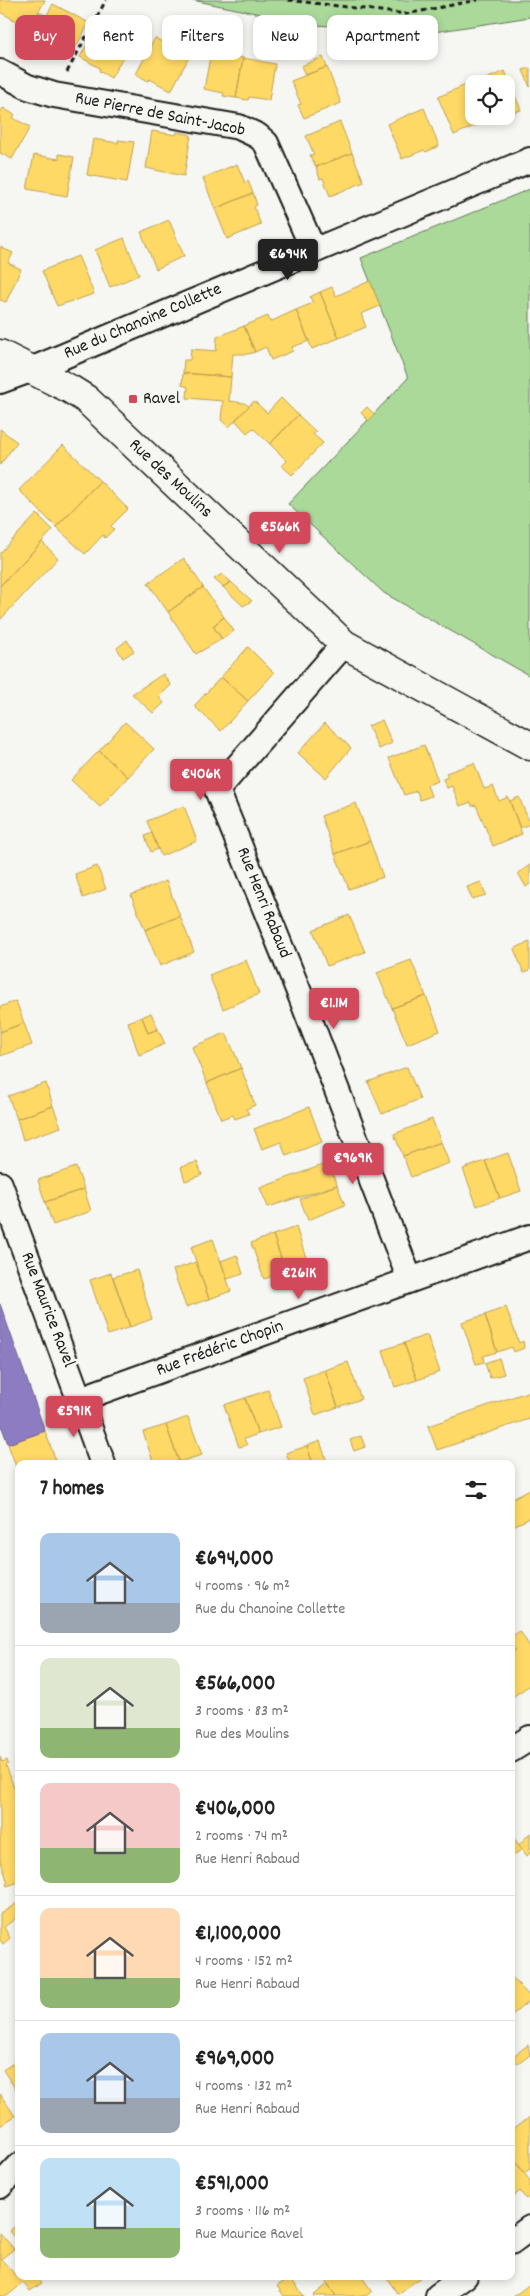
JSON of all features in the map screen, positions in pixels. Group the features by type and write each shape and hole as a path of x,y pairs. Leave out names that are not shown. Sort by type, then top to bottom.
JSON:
{"street":[{"name":"Rue Pierre de Saint-Jacob","path":"0,72 28,87 54,96 239,128 258,136 266,143 273,155 314,250"},
{"name":"Rue du Chanoine Collette","path":"0,381 33,369 530,160"},
{"name":"Rue des Moulins","path":"0,354 33,369 86,399 344,644 530,746"},
{"name":"Rue Henri Rabaud","path":"344,644 217,790 304,1006 410,1280"},
{"name":"Rue Maurice Ravel","path":"0,1184 102,1460"},
{"name":"Rue Frédéric Chopin","path":"80,1399 530,1237"},
{"path":"0,2186 15,2170"},
{"path":"438,2296 460,2280"}],"path":[{"path":"54,96 106,0"},
{"path":"288,0 406,14 478,0"}],"green space":[{"path":"192,0 530,0 530,17 438,31 438,15 327,15 327,26 317,25 317,15 265,15"},
{"path":"530,189 530,676 384,593 288,504 408,378 361,258"}],"building: Homes":[{"path":"0,0 45,0 37,15 15,15 15,20 0,12"},
{"path":"53,4 74,15 47,15"},
{"path":"75,16 85,21 85,30 75,49"},
{"path":"155,38 162,42 162,60 187,60 171,91 150,79 148,81 136,74 143,60 152,60 152,44"},
{"path":"85,48 85,60 80,57"},
{"path":"323,57 327,67 305,75 301,66"},
{"path":"243,58 275,64 269,100 249,97 248,100 236,98"},
{"path":"85,60 121,60 111,78 99,71 100,68"},
{"path":"209,60 243,60 236,98 223,96 224,93 204,89"},
{"path":"327,67 341,103 304,118 298,105 301,104 291,81"},
{"path":"530,68 530,87 523,70"},
{"path":"505,71 507,75 495,75"},
{"path":"465,85 465,125 477,125 454,135 438,97"},
{"path":"515,95 521,110 515,112"},
{"path":"3,108 15,115 13,118 30,127 12,159 0,153 0,113"},
{"path":"424,108 439,146 402,159 387,124"},
{"path":"340,122 352,153 316,167 310,155 314,154 306,136"},
{"path":"152,131 176,135 177,132 191,135 184,176 146,168"},
{"path":"93,139 118,143 118,140 134,142 127,182 87,175"},
{"path":"352,153 364,182 330,196 323,178 320,179 316,167"},
{"path":"59,154 74,157 67,196 27,189 34,155 59,159"},
{"path":"237,164 245,183 248,181 253,193 215,209 203,178"},
{"path":"253,193 257,205 254,207 261,225 227,239 215,209"},
{"path":"169,220 184,256 156,269 141,232"},
{"path":"124,238 139,275 110,287 95,250"},
{"path":"0,247 13,253 8,263 21,269 6,302 0,300"},
{"path":"78,256 94,294 57,306 42,271"},
{"path":"370,281 380,306 361,314 366,327 339,338 320,292 332,287 336,296"},
{"path":"320,292 339,338 312,349 296,310 313,303 310,297"},
{"path":"296,310 309,341 292,347 293,351 271,360 266,347 255,352 244,326 268,316 270,322"},
{"path":"244,326 255,352 233,354 231,377 183,373 184,360 190,360 191,349 216,351 217,337"},
{"path":"183,373 231,377 229,401 244,403 249,406 229,427 221,420 223,401 187,398 188,387 182,385"},
{"path":"281,398 298,415 270,444 253,428 247,433 235,420 254,401 267,413"},
{"path":"367,407 374,414 369,421 361,413"},
{"path":"298,415 316,432 313,434 323,443 292,475 282,466 287,461 270,444"},
{"path":"0,429 17,442 0,465"},
{"path":"63,445 100,481 56,527 19,490"},
{"path":"100,481 128,509 111,526 114,529 105,538 103,535 85,554 56,527"},
{"path":"37,514 53,530 0,586 0,553"},
{"path":"42,542 58,558 0,620 0,586"},
{"path":"184,558 203,587 168,612 148,583"},
{"path":"222,574 231,582 223,587 214,579"},
{"path":"231,582 252,601 243,606 223,587"},
{"path":"203,587 224,617 213,626 222,639 196,654 168,612"},
{"path":"224,617 234,631 222,639 213,626"},
{"path":"127,640 134,651 123,658 117,648"},
{"path":"248,647 274,673 248,701 221,677"},
{"path":"163,674 171,685 159,697 164,703 153,713 132,694"},
{"path":"221,677 248,701 221,731 194,706"},
{"path":"382,720 392,743 379,749 368,726"},
{"path":"125,722 154,749 128,777 99,751"},
{"path":"325,723 351,748 326,778 298,753"},
{"path":"424,745 438,781 427,785 431,796 420,800 417,791 404,795 389,758"},
{"path":"99,751 128,777 100,807 71,780"},
{"path":"474,763 484,789 493,786 499,801 508,797 522,834 493,846 476,805 472,806 471,802 460,806 452,786 447,788 443,779 448,777 446,773"},
{"path":"519,797 530,824 520,828 510,801"},
{"path":"356,803 370,841 335,854 321,816"},
{"path":"184,806 197,841 161,856 147,821"},
{"path":"152,833 158,849 151,852 145,836"},
{"path":"370,841 383,877 349,889 335,854"},
{"path":"530,865 530,884 526,887 518,873"},
{"path":"97,866 106,889 83,898 75,874"},
{"path":"166,881 180,916 145,930 131,895"},
{"path":"481,882 486,895 472,899 467,887"},
{"path":"349,915 365,952 327,966 313,930"},
{"path":"180,916 194,952 160,966 145,930"},
{"path":"530,941 530,970 524,973 514,949"},
{"path":"246,960 259,994 223,1009 209,975"},
{"path":"411,960 426,996 392,1008 377,973"},
{"path":"426,996 440,1031 407,1044 392,1008"},
{"path":"16,1001 24,1023 0,1032 0,1007"},
{"path":"151,1013 158,1029 148,1033 142,1017"},
{"path":"142,1017 148,1033 158,1029 165,1044 139,1055 128,1022"},
{"path":"24,1023 32,1045 0,1056 0,1032"},
{"path":"226,1033 241,1068 207,1083 192,1047"},
{"path":"407,1067 420,1099 382,1114 368,1082"},
{"path":"241,1068 255,1105 246,1109 249,1114 235,1119 233,1115 221,1119 207,1083"},
{"path":"46,1083 53,1106 17,1119 8,1096"},
{"path":"53,1106 61,1127 23,1140 17,1119"},
{"path":"309,1107 322,1142 286,1156 281,1142 262,1149 254,1129"},
{"path":"432,1119 441,1142 403,1156 394,1134"},
{"path":"441,1142 449,1163 411,1177 403,1156"},
{"path":"508,1153 521,1191 500,1198 485,1161"},
{"path":"485,1161 500,1198 477,1206 463,1169"},
{"path":"197,1162 202,1175 185,1181 181,1167"},
{"path":"328,1163 337,1185 268,1207 260,1188"},
{"path":"76,1167 84,1189 45,1202 38,1180"},
{"path":"337,1185 345,1205 308,1220 300,1199"},
{"path":"84,1189 91,1211 53,1225 45,1202"},
{"path":"296,1227 308,1264 286,1272 273,1235"},
{"path":"273,1235 286,1272 264,1279 251,1243"},
{"path":"213,1239 231,1291 209,1299 191,1247"},
{"path":"237,1255 243,1274 227,1279 221,1261"},
{"path":"196,1262 209,1299 186,1307 173,1270"},
{"path":"137,1270 152,1319 130,1327 113,1277"},
{"path":"111,1273 130,1327 108,1335 90,1280"},
{"path":"506,1307 519,1343 523,1341 524,1348 514,1352 512,1347 497,1352 485,1315"},
{"path":"485,1315 497,1352 483,1356 484,1362 476,1364 462,1322"},
{"path":"427,1335 440,1372 417,1380 404,1343"},
{"path":"404,1343 417,1380 395,1387 383,1350"},
{"path":"499,1358 504,1374 490,1378 485,1363"},
{"path":"348,1362 361,1399 338,1407 325,1370"},
{"path":"325,1370 338,1407 315,1415 303,1378"},
{"path":"268,1390 281,1427 258,1434 245,1398"},
{"path":"530,1391 530,1421 529,1419 437,1450 428,1426"},
{"path":"245,1398 258,1434 244,1439 247,1445 239,1447 224,1405"},
{"path":"188,1417 202,1455 186,1460 178,1460 166,1425"},
{"path":"166,1425 178,1460 153,1460 143,1432"},
{"path":"45,1431 56,1460 15,1460 15,1464 8,1444"},
{"path":"361,1436 365,1447 354,1451 350,1440"},
{"path":"320,1441 326,1460 312,1460 307,1446"},
{"path":"307,1446 312,1460 289,1460 286,1453"},
{"path":"530,1489 530,1518 515,1525 515,1497"},
{"path":"520,1631 530,1647 530,1685 515,1695 515,1650 515,1634"},
{"path":"0,1757 2,1762 7,1760 8,1764 6,1765 15,1791 15,1883 7,1886 6,1884 8,1883 0,1859"},
{"path":"530,1833 530,1853 527,1856 519,1845"},
{"path":"515,1839 522,1849 515,1854"},
{"path":"15,1905 15,1919 4,1927 10,1938 3,1944 0,1940 0,1914"},
{"path":"515,1980 530,1997 530,2000 515,2013"},
{"path":"528,2045 530,2055 518,2064 515,2060 515,2055"},
{"path":"15,2062 15,2088 3,2070"},
{"path":"0,2094 15,2116 0,2126"},
{"path":"530,2117 530,2169 524,2173 515,2161 515,2127"},
{"path":"515,2160 530,2181 530,2196 526,2199 520,2191 515,2195"},
{"path":"15,2226 15,2238 9,2231"},
{"path":"0,2233 14,2249 1,2259 15,2275 15,2280 39,2280 42,2283 30,2291 23,2283 7,2296 0,2296"},
{"path":"287,2280 292,2280 304,2296 284,2296 277,2286"},
{"path":"325,2280 364,2280 372,2291 366,2296 336,2296"},
{"path":"388,2280 417,2280 398,2294"},
{"path":"328,2284 336,2296 313,2296"},
{"path":"530,2284 530,2296 514,2296"}],"building: Offices":[{"path":"0,1304 45,1431 8,1444 0,1422"}],"place":[{"name":"Ravel","path":"133,399"}]}
